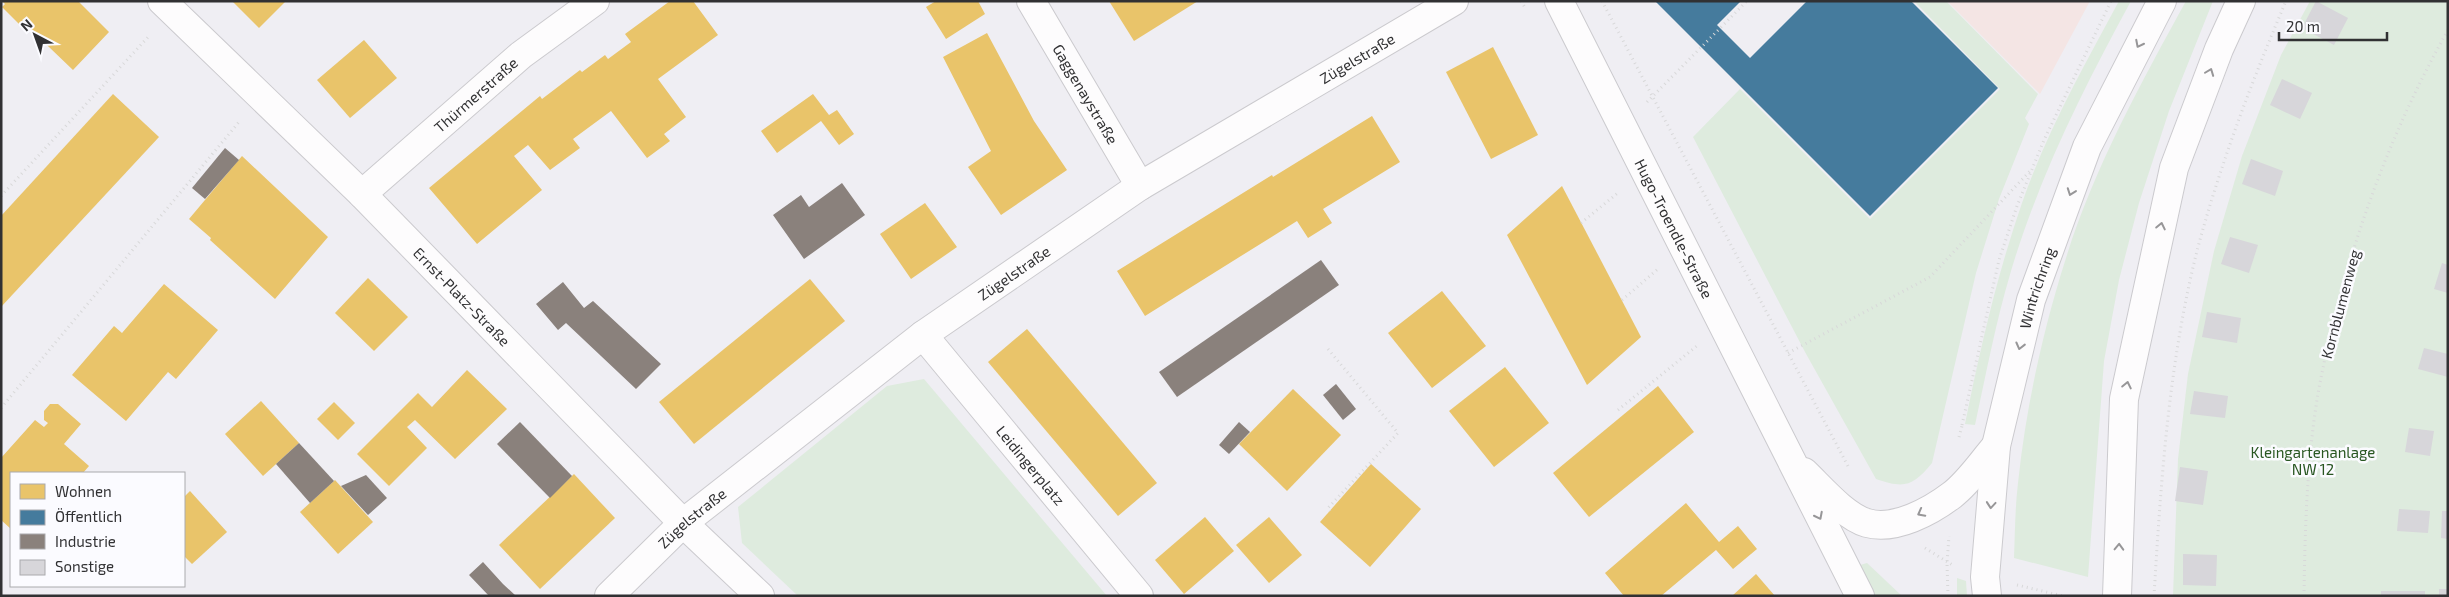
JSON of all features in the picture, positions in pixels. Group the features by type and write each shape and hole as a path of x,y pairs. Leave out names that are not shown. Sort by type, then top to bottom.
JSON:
{"street":[{"name":"Thürmerstraße","path":"362,194 521,55 595,1"},
{"name":"Gaggenaystraße","path":"1031,1 1140,186"},
{"name":"Zügelstraße","path":"609,596 683,523 923,335 1140,186 1454,1"},
{"name":"Hugo-Troendle-Straße","path":"1560,1 1624,125 1788,457 1860,596"},
{"name":"Wintrichring","path":"1987,596 1985,577 1996,446 2031,300 2084,156 2162,1"},
{"path":"2117,596 2124,399 2174,168 2219,49 2240,1"},
{"name":"Ernst-Platz-Straße","path":"167,6 362,194 683,523 760,596"},
{"name":"Leidingerplatz","path":"923,335 1139,596"},
{"name":"Hugo-Troendle-Straße","path":"1788,457 1842,508 1867,523 1892,524 1915,516 1952,495 1996,446"}],"path":[{"path":"1602,1 1851,473"},
{"path":"1624,125 1748,1"},
{"path":"2154,596 2167,432 2178,348 2198,248 2219,174 2248,89 2286,1"},
{"path":"1,196 167,6"},
{"name":"Kornblumenweg","path":"2304,596 2308,474 2319,390 2331,334 2360,228 2385,158 2448,30"},
{"path":"1,408 260,96"},
{"path":"1788,352 1930,277 2032,168"},
{"path":"1581,223 1646,170"},
{"path":"1622,300 1684,246"},
{"path":"1618,410 1723,324"},
{"path":"1328,349 1398,433 1328,508 1330,510"},
{"path":"1957,442 1962,426"}],"shaded area":[{"path":"1947,1 2090,1 2040,94"}],"green space":[{"path":"1914,1 1946,1 2038,94 2025,118 2029,124 1999,199 1976,273 1932,463 1914,481 1894,484 1876,479 1805,352 1693,137 1740,89 1870,219 2000,89"},
{"path":"2119,1 2131,1 2080,99 2035,201 2011,271 1991,348 1975,425 1965,424 1990,312 2022,203 2054,125"},
{"path":"2186,1 2213,1 2169,111 2139,203 2119,280 2104,361 2088,577 2014,558 2021,454 2036,369 2050,313 2077,224 2120,126"},
{"name":"Kleingartenanlage NW 12","path":"2310,1 2448,1 2448,596 2173,596 2178,459 2188,374 2214,251 2242,156 2281,55"},
{"path":"924,379 1107,596 798,596 742,543 738,507 887,386"},
{"path":"1867,563 1902,596 1874,596 1860,565"},
{"path":"1957,578 1966,581 1967,596 1957,596"}],"building: Wohnen":[{"path":"2,1 78,1 109,32 73,70 26,25 23,28 2,7 5,4"},
{"path":"232,1 286,1 259,28"},
{"path":"670,1 693,1 718,35 658,79 686,117 664,134 670,141 647,158 611,111 573,139 580,148 550,170 528,145 514,156 542,190 477,244 429,188 540,96 542,99 580,70 582,72 605,55 608,59 631,42 625,34"},
{"path":"936,1 978,1 985,14 946,39 926,7"},
{"path":"1109,1 1198,1 1134,41"},
{"path":"987,33 1034,121 1067,170 1001,215 968,167 991,151 943,57"},
{"path":"364,40 397,78 350,118 317,80"},
{"path":"1493,47 1538,135 1491,159 1446,72"},
{"path":"113,94 159,137 1,307 1,216"},
{"path":"813,94 829,115 837,110 854,134 839,145 821,121 777,153 761,131"},
{"path":"1372,116 1400,162 1323,209 1332,223 1308,238 1297,221 1145,316 1117,271 1272,175 1273,177"},
{"path":"242,156 328,237 275,299 189,219"},
{"path":"1562,186 1641,337 1587,385 1507,235"},
{"path":"925,203 957,247 911,279 880,234"},
{"path":"368,278 408,317 374,351 335,313"},
{"path":"810,279 845,321 694,444 659,402"},
{"path":"164,284 218,330 176,379 168,372 126,421 72,375 114,326 122,333"},
{"path":"1442,291 1486,346 1432,388 1388,333"},
{"path":"1027,329 1157,483 1118,516 988,362"},
{"path":"1505,367 1549,423 1494,467 1449,411"},
{"path":"467,370 507,409 455,459 415,420 407,427 427,448 389,486 357,454 418,393 432,407"},
{"path":"1658,386 1694,432 1589,517 1553,473"},
{"path":"1293,389 1341,435 1287,491 1239,444"},
{"path":"261,401 299,443 263,476 225,434"},
{"path":"334,402 355,423 338,440 317,419"},
{"path":"50,404 58,404 81,424 64,444 89,466 84,472 10,472 10,528 1,520 1,458 35,420 44,427 48,423 44,420 44,411"},
{"path":"1371,464 1421,509 1370,567 1320,522"},
{"path":"574,474 615,518 540,589 499,545"},
{"path":"335,480 373,522 338,554 300,512"},
{"path":"190,491 227,532 192,564 185,557 185,496"},
{"path":"1686,503 1719,542 1738,526 1757,549 1733,569 1716,550 1661,596 1624,596 1605,573"},
{"path":"1205,517 1234,551 1184,594 1155,560"},
{"path":"1269,517 1302,555 1269,583 1236,545"},
{"path":"1756,574 1775,596 1732,596"}],"building: Öffentlich":[{"path":"1655,1 1741,1 1717,25 1750,58 1807,1 1911,1 1998,88 1870,216"}],"building: Industrie":[{"path":"225,148 239,160 205,199 192,188"},
{"path":"842,183 865,215 804,259 773,215 801,195 809,207"},
{"path":"1321,260 1339,285 1177,397 1159,372"},
{"path":"563,282 584,308 593,301 661,364 636,389 566,323 558,330 536,304"},
{"path":"1336,384 1356,409 1343,420 1323,395"},
{"path":"520,422 572,476 550,498 497,444"},
{"path":"1239,422 1250,432 1229,454 1219,445"},
{"path":"299,443 334,481 310,503 276,464"},
{"path":"366,475 387,498 368,515 341,486"},
{"path":"483,562 516,596 489,596 469,575"}],"building: Sonstige":[{"path":"2316,1 2348,18 2334,45 2302,28"},
{"path":"2282,79 2312,93 2300,119 2270,105"},
{"path":"2251,159 2283,171 2275,196 2242,184"},
{"path":"2230,237 2258,245 2249,273 2221,264"},
{"path":"2442,263 2448,265 2448,293 2434,289"},
{"path":"2207,312 2241,318 2237,343 2202,337"},
{"path":"2424,348 2448,354 2448,377 2418,369"},
{"path":"2194,391 2228,396 2225,418 2190,414"},
{"path":"2409,428 2434,431 2430,456 2405,452"},
{"path":"2180,467 2208,471 2203,505 2175,501"},
{"path":"2399,509 2430,511 2428,533 2397,531"},
{"path":"2442,511 2448,511 2448,539 2441,538"},
{"path":"2183,554 2217,555 2216,586 2183,585"},
{"path":"2439,589 2448,589 2448,596 2439,596"},
{"path":"2381,591 2425,591 2425,596 2381,596"}]}
